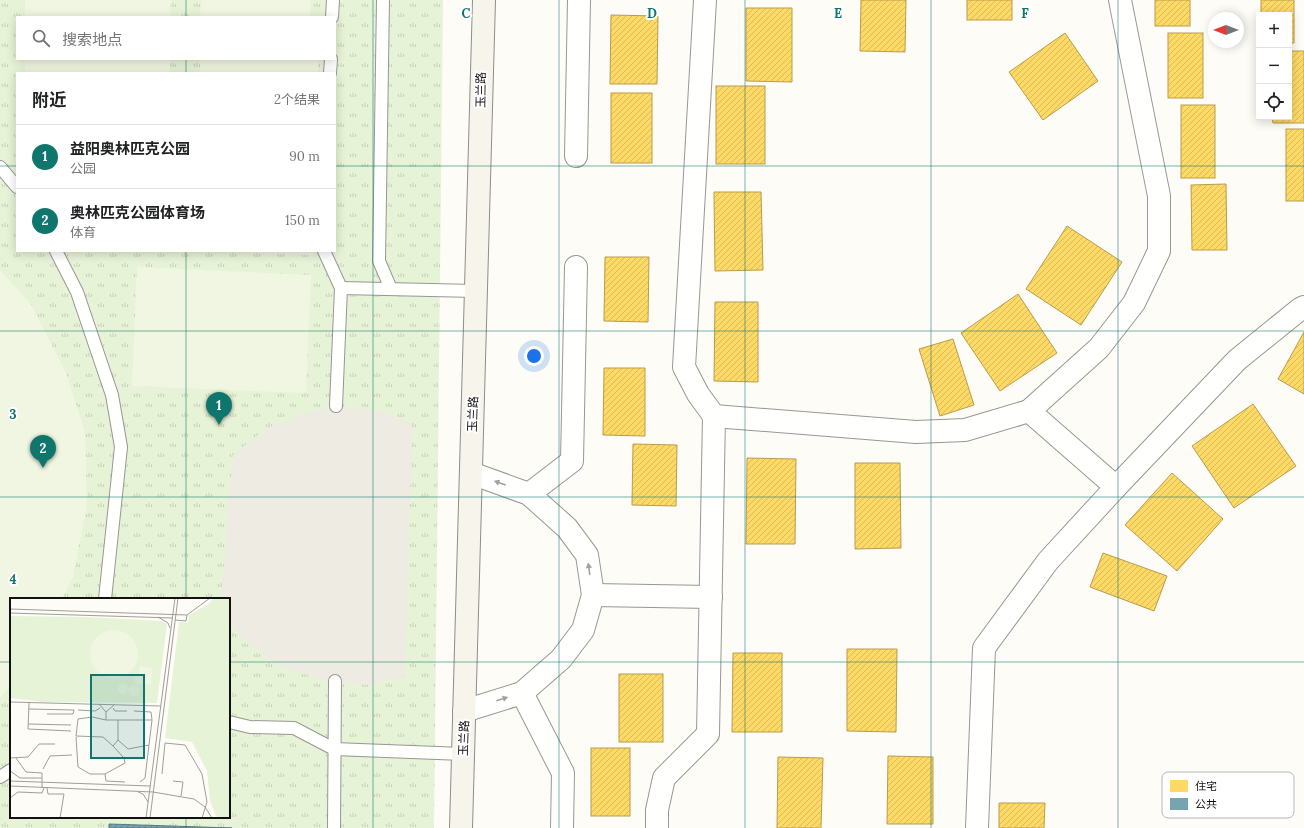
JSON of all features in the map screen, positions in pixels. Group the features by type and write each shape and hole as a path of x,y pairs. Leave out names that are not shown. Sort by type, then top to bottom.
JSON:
{"street":[{"name":"玉兰路","path":"461,828 484,0"},
{"path":"576,156 579,0"},
{"path":"657,828 657,810 664,778 708,734 714,416 698,394 684,367 706,0"},
{"path":"714,416 916,432 965,430 1029,411 1099,348 1134,303 1159,251 1159,196 1120,0"},
{"path":"529,494 572,461 576,267"},
{"path":"977,828 984,648 1048,561 1116,488 1237,360 1300,308 1304,308"},
{"path":"1029,411 1116,488"},
{"path":"464,711 522,693 561,659 583,630 593,595 587,555 567,528 529,494 471,473"},
{"path":"593,595 711,597"},
{"path":"522,693 563,773 562,828"}],"lane":[{"path":"332,16 333,0"},
{"path":"384,0 379,261 391,289"},
{"path":"330,72 331,60"},
{"path":"0,167 16,186"},
{"path":"57,252 77,292 112,395 121,447 105,598"},
{"path":"324,252 341,288 336,406"},
{"path":"341,288 476,291"},
{"path":"334,828 335,681"},
{"path":"230,722 250,727 294,728 334,749 463,754"},
{"path":"0,777 10,771"}],"green space":[{"path":"0,0 443,0 434,828 0,828"},
{"path":"25,0 171,0 170,16 25,16"},
{"path":"201,0 311,0 310,16 200,16"},
{"path":"25,60 170,60 170,72 25,72"},
{"path":"200,60 318,60 318,72 200,72"},
{"path":"224,252 313,252 313,255"},
{"path":"137,267 311,275 306,393 132,386"},
{"path":"0,270 31,304 66,373 85,432 87,505 73,577 62,598 10,598 10,687 0,697"}],"shaded area":[{"path":"336,406 382,411 412,424 405,676 368,685 316,678 278,665 243,639 230,621 230,598 221,598 233,455 267,428 301,414"}],"building: 住宅":[{"path":"861,0 906,0 905,52 860,51"},
{"path":"967,0 1012,0 1012,20 967,20"},
{"path":"1155,0 1190,0 1190,26 1155,26"},
{"path":"1261,0 1294,0 1294,43 1292,43 1292,12 1261,12"},
{"path":"746,8 792,8 792,82 746,81"},
{"path":"611,15 658,16 657,84 610,84"},
{"path":"1065,33 1098,81 1043,120 1009,72"},
{"path":"1168,33 1203,33 1203,98 1168,98"},
{"path":"1292,51 1304,51 1304,123 1273,123 1272,120 1292,120"},
{"path":"716,86 765,86 765,164 716,164"},
{"path":"611,93 652,93 652,163 611,163"},
{"path":"1181,105 1215,105 1215,178 1181,178"},
{"path":"1286,129 1304,129 1304,201 1286,201"},
{"path":"1226,184 1227,250 1192,250 1191,185"},
{"path":"714,192 761,192 763,270 715,271"},
{"path":"1067,226 1122,262 1081,325 1026,289"},
{"path":"605,257 649,257 648,322 604,321"},
{"path":"1018,294 1057,353 1000,391 961,333"},
{"path":"715,302 758,302 758,382 714,381"},
{"path":"1304,332 1304,394 1278,379"},
{"path":"953,339 974,405 940,416 919,349"},
{"path":"604,368 645,368 645,436 603,435"},
{"path":"1253,404 1296,466 1234,508 1192,446"},
{"path":"633,444 677,445 676,506 632,505"},
{"path":"747,458 796,459 795,544 746,544"},
{"path":"855,463 900,463 901,548 855,549"},
{"path":"1172,473 1223,519 1177,571 1125,525"},
{"path":"1103,553 1167,576 1154,611 1090,587"},
{"path":"847,649 897,649 896,732 847,731"},
{"path":"733,653 782,653 782,732 732,732"},
{"path":"619,674 663,674 663,742 619,742"},
{"path":"591,748 630,748 630,816 591,816"},
{"path":"888,756 933,757 933,824 887,824"},
{"path":"778,757 823,758 821,828 777,828"},
{"path":"999,803 1045,803 1044,828 999,828"}],"building: 公共":[{"path":"109,824 232,828 109,828"}],"place":[{"name":"益阳奥林匹克公园","path":"219,425"},
{"name":"奥林匹克公园体育场","path":"43,468"}]}
